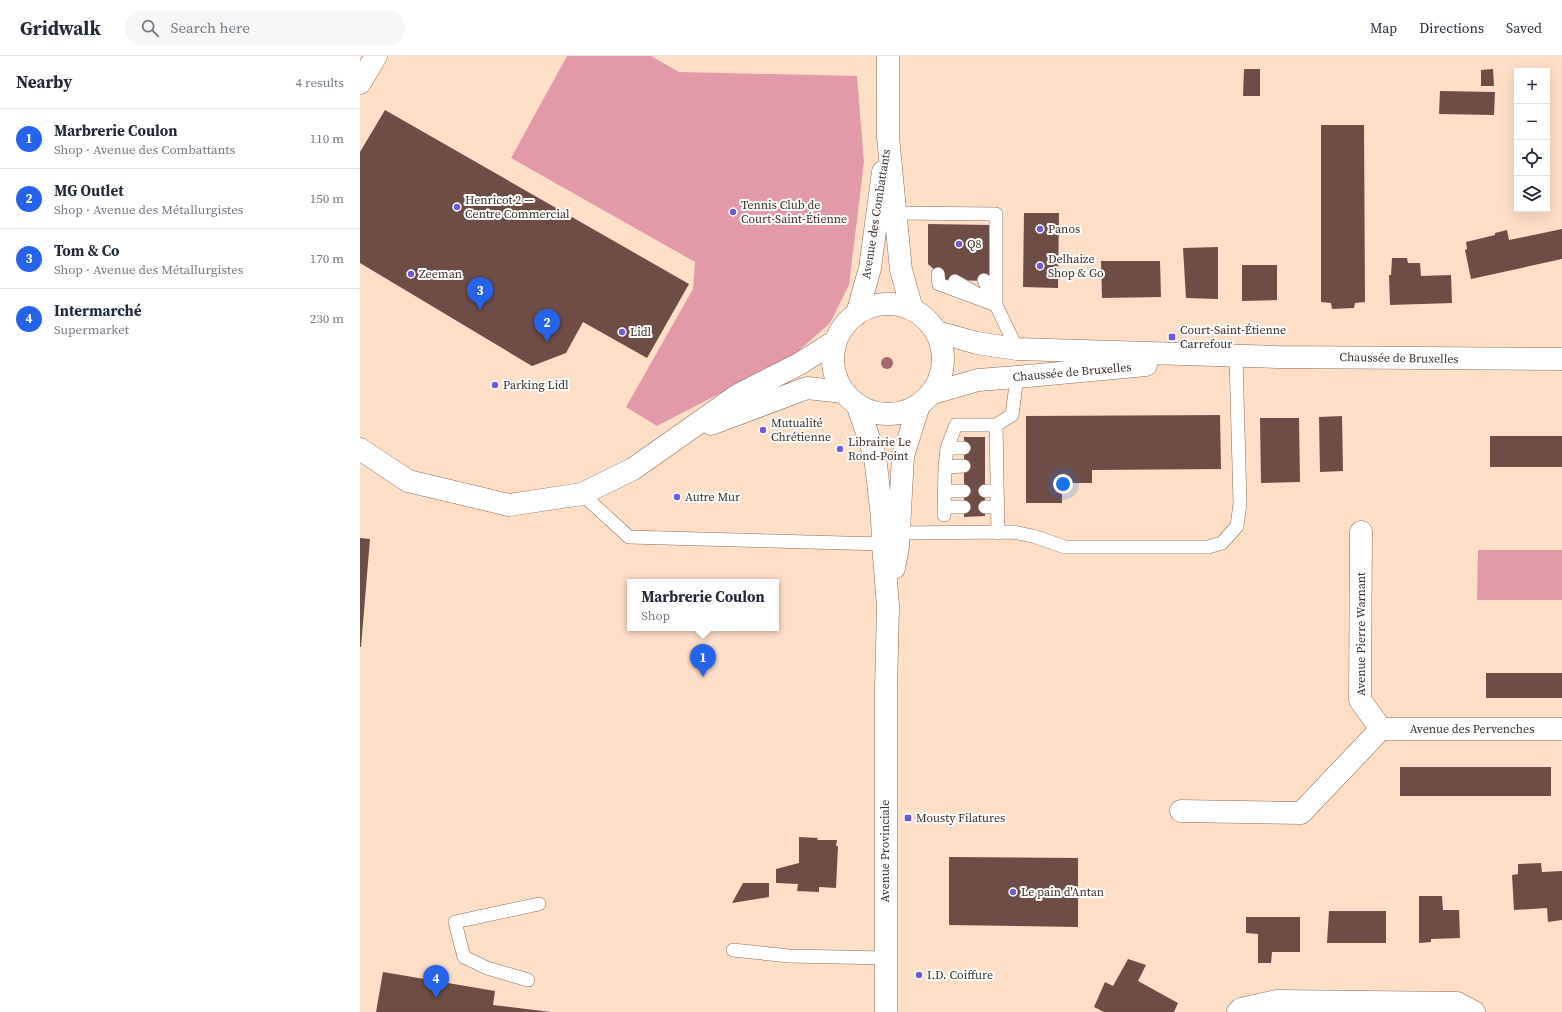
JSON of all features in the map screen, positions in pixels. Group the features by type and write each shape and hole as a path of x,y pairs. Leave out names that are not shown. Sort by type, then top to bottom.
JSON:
{"main road":[{"path":"360,83 376,56"},
{"name":"Avenue des Combattants","path":"888,56 888,137 901,270 912,309"},
{"name":"Avenue des Combattants","path":"857,314 870,268 888,137"},
{"path":"894,303 912,309 928,320 937,332 943,346 944,371 926,399 903,456 890,538 882,517 875,456 850,398 835,376 832,361 834,342 843,325 857,314 877,304 894,303"},
{"name":"Chaussée de Bruxelles","path":"937,332 977,342 1017,349 1236,356 1562,359"},
{"path":"360,449 408,481 509,505 582,494 633,469 738,395 799,364 834,342"},
{"path":"1017,349 1017,377"},
{"name":"Chaussée de Bruxelles","path":"926,399 978,380 1236,356"},
{"path":"677,437 807,388 850,398 871,412 888,415 905,412 926,399"},
{"name":"Avenue Pierre Warnant","path":"1361,532 1360,700 1381,729"},
{"name":"Avenue Provinciale","path":"886,1012 886,690 890,538"},
{"path":"1180,811 1300,813 1381,729"},
{"name":"Avenue des Pervenches","path":"1381,729 1562,729"},
{"path":"1238,1012 1241,1009 1277,1001 1457,1003 1474,1012"}],"lane":[{"path":"896,214 934,219 948,214 961,221 976,214 996,214 996,305"},
{"path":"976,214 984,224"},
{"path":"938,274 939,284 996,305"},
{"path":"984,280 1017,349"},
{"path":"961,281 996,305"},
{"path":"582,494 629,537 890,538 1012,532 1033,536 1065,547 1208,547 1222,543 1237,526 1240,504 1236,356"},
{"path":"964,507 944,511 947,448 956,425 996,425 1012,415 1017,377"},
{"path":"996,425 991,449 991,507 998,532"},
{"path":"947,448 964,448"},
{"path":"945,466 964,466"},
{"path":"944,491 964,491"},
{"path":"528,980 487,968 464,957 455,922 539,904"},
{"path":"733,950 789,956 885,958"}],"shaded area":[{"name":"Tennis Club de Court-Saint-Étienne","path":"567,56 651,56 679,72 857,76 864,162 849,285 830,323 794,355 657,426 626,407 693,289 695,262 511,158"},
{"path":"1478,550 1562,550 1562,600 1477,600"}],"building":[{"path":"1244,69 1260,69 1260,96 1243,96"},
{"path":"1493,69 1494,86 1481,86 1481,70"},
{"path":"1440,91 1495,92 1494,115 1439,114"},
{"name":"Henricot 2 — Centre Commercial","path":"385,110 689,284 647,358 583,322 566,353 532,366 360,263 360,152"},
{"path":"1321,125 1364,125 1365,302 1355,303 1354,308 1332,309 1331,303 1321,302"},
{"path":"1024,213 1059,213 1058,288 1023,287"},
{"name":"Q8","path":"928,224 990,225 991,281 946,280 928,264"},
{"path":"1562,229 1562,259 1471,279 1465,250 1467,249 1466,242 1495,235 1495,233 1507,230 1509,240"},
{"path":"1218,247 1218,299 1186,298 1183,248"},
{"path":"1392,258 1407,258 1408,263 1420,263 1421,276 1451,275 1452,303 1390,305 1389,275 1391,275"},
{"path":"1101,261 1160,261 1161,297 1102,298"},
{"path":"1242,265 1277,265 1277,300 1242,301"},
{"path":"1220,415 1221,469 1092,470 1092,483 1062,483 1062,503 1026,503 1026,416"},
{"path":"1342,416 1343,471 1320,472 1319,417"},
{"path":"1260,418 1299,418 1300,482 1261,483"},
{"path":"1490,436 1562,436 1562,467 1490,467"},
{"path":"964,437 985,437 985,516 964,517"},
{"path":"360,538 370,539 361,647 360,647"},
{"path":"1486,673 1562,673 1562,698 1486,698"},
{"path":"1400,767 1551,767 1551,796 1400,796"},
{"path":"799,837 818,838 817,840 837,840 836,888 819,887 819,892 797,891 798,884 776,883 776,869 799,863"},
{"name":"Le pain d'Antan","path":"949,857 1078,858 1078,927 949,925"},
{"path":"1541,863 1542,872 1562,871 1562,920 1548,922 1547,908 1514,910 1512,875 1518,874 1518,864"},
{"path":"743,883 769,883 769,897 732,903"},
{"path":"1419,896 1442,896 1443,910 1459,910 1460,938 1431,939 1431,942 1419,943"},
{"path":"1329,911 1386,911 1386,943 1327,943"},
{"path":"1246,917 1300,917 1300,952 1272,952 1271,963 1258,963 1258,934 1246,933"},
{"path":"1128,959 1146,965 1138,981 1178,1003 1174,1012 1104,1012 1094,1007 1105,982 1113,986"},
{"path":"383,972 495,991 493,1005 551,1012 376,1012"}],"place":[{"name":"Henricot 2 — Centre Commercial","path":"457,207"},
{"name":"Tennis Club de Court-Saint-Étienne","path":"733,212"},
{"name":"Panos","path":"1040,229"},
{"name":"Q8","path":"959,244"},
{"name":"Delhaize Shop & Go","path":"1040,266"},
{"name":"Zeeman","path":"411,274"},
{"name":"Tom & Co","path":"480,310"},
{"name":"Lidl","path":"622,332"},
{"name":"Court-Saint-Étienne Carrefour","path":"1172,337"},
{"name":"MG Outlet","path":"547,342"},
{"name":"Parking Lidl","path":"495,385"},
{"name":"Mutualité Chrétienne","path":"763,430"},
{"name":"Librairie Le Rond-Point","path":"840,449"},
{"name":"Autre Mur","path":"677,497"},
{"name":"Marbrerie Coulon","path":"703,677"},
{"name":"Mousty Filatures","path":"908,818"},
{"name":"Le pain d'Antan","path":"1013,892"},
{"name":"I.D. Coiffure","path":"919,975"},
{"name":"Intermarché","path":"436,998"}]}
